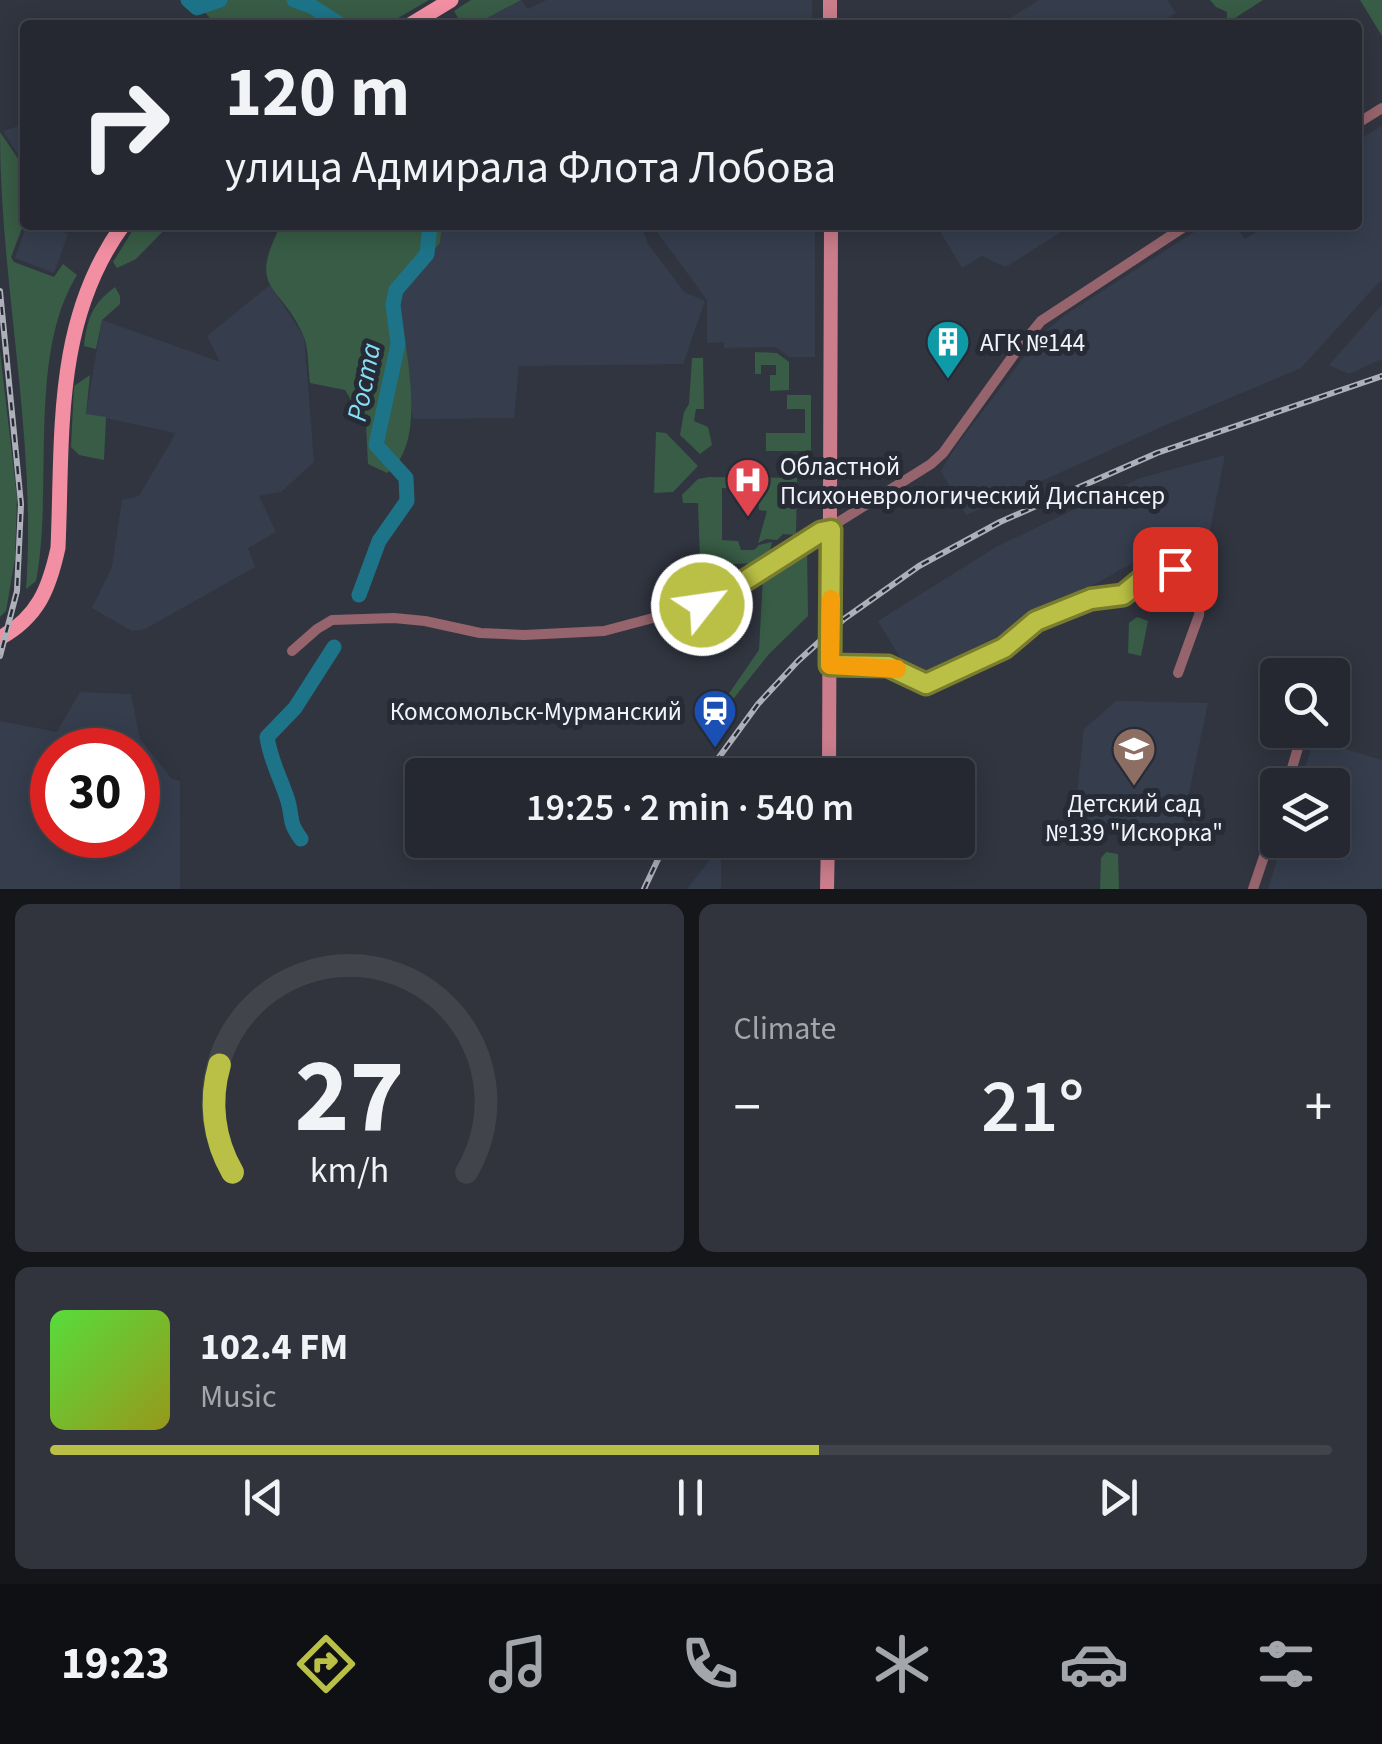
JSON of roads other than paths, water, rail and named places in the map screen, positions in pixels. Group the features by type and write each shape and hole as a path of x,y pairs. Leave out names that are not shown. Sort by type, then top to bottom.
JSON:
{"main road":[{"path":"418,20 451,0"},
{"path":"0,638 33,614 52,578 58,548 69,348 88,288 120,230"}],"street":[{"path":"828,758 831,230"},
{"path":"292,651 332,620 394,618 509,634 604,631 719,597 821,532 831,530 943,452 1014,352 1041,321 1179,230"},
{"path":"830,665 888,666 926,684 1004,648 1036,621 1091,599 1123,595 1151,572 1175,569 1202,579 1199,615 1178,673"},
{"path":"827,889 828,858"},
{"path":"1253,889 1263,858"}],"waterway":[{"name":"Роста","path":"188,0 197,8 220,0"},
{"name":"Роста","path":"294,0 333,20"},
{"name":"Роста","path":"359,595 379,541 407,501 406,478 376,445 398,344 393,305 396,290 427,254 429,230"},
{"name":"Роста","path":"301,839 292,824 267,737 295,708 334,647"}],"railway":[{"path":"0,291 21,504 17,591 0,656"},
{"path":"718,758 758,704 798,661 844,619 919,566 1000,522 1157,453 1382,376"},
{"path":"644,889 659,858"}],"place":[{"name":"АГК №144","path":"948,380"},
{"name":"Областной Психоневрологический Диспансер","path":"748,518"},
{"name":"Комсомольск-Мурманский","path":"715,749"},
{"name":"Детский сад №139 \"Искорка\"","path":"1134,787"}]}
